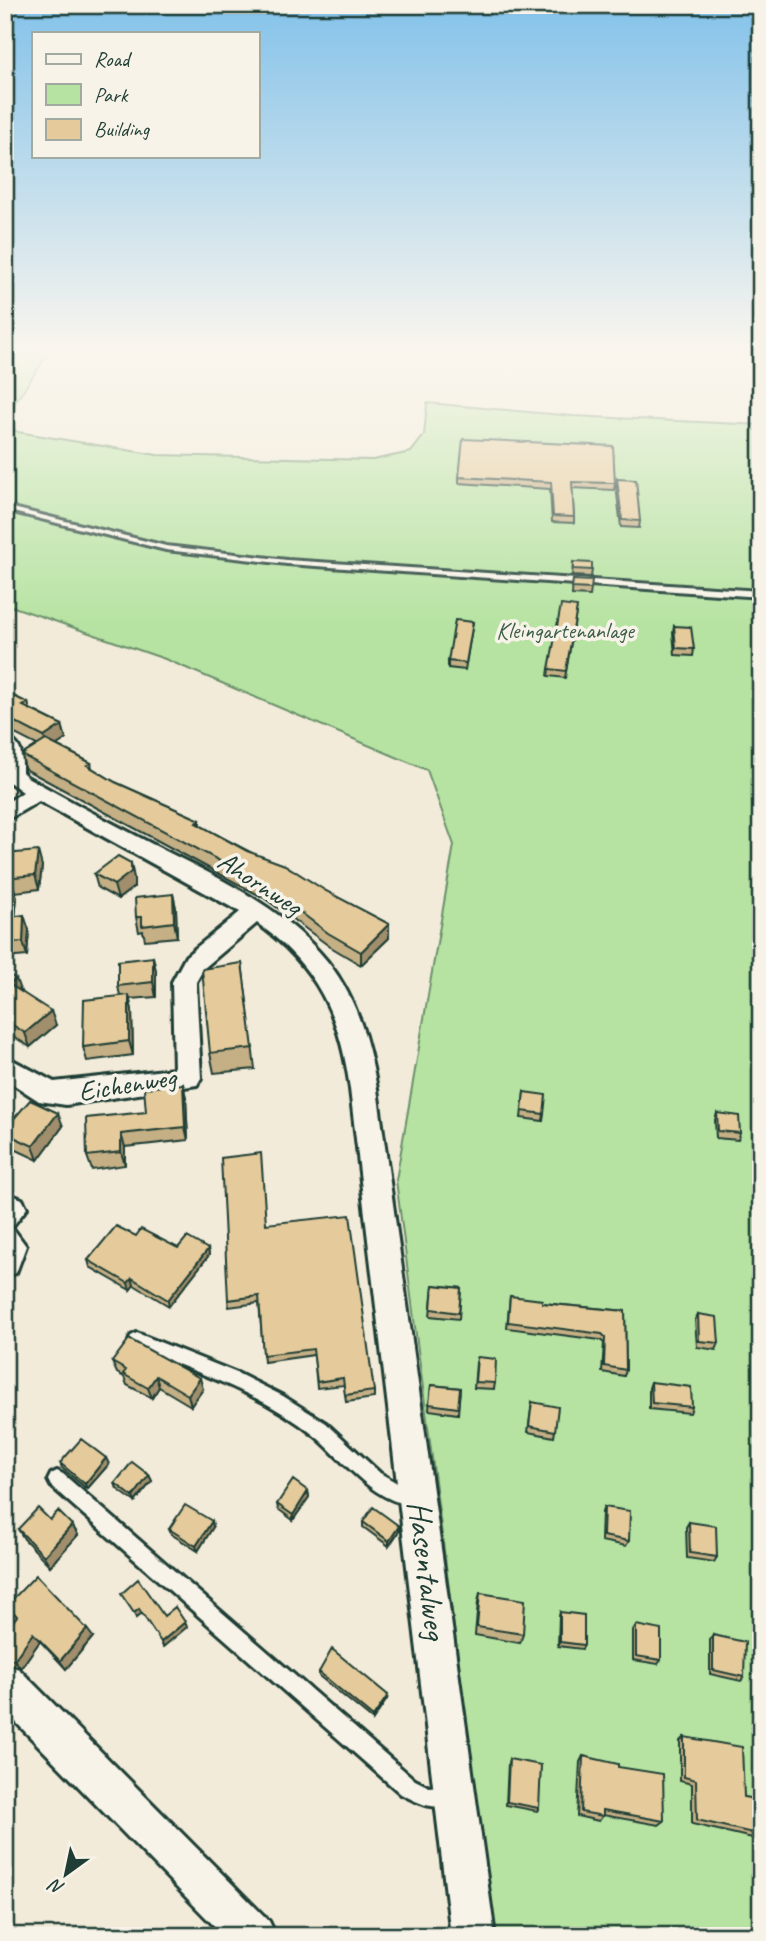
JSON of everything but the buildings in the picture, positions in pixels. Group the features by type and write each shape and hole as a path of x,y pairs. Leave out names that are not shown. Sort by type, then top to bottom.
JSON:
{"street":[{"name":"Ahornweg","path":"5,744 12,752 12,774 38,792 256,911 300,946 328,981 345,1011 359,1060 377,1205"},
{"path":"5,814 38,792"},
{"name":"Eichenweg","path":"5,1066 49,1093 66,1094 188,1078 184,982 188,971 256,911"},
{"name":"Hasentalweg","path":"377,1205 418,1495 473,1936"},
{"path":"5,1238 12,1246 5,1262"},
{"path":"5,1683 254,1936"}],"lane":[{"path":"5,508 166,548 277,561 761,594"},
{"path":"137,1341 253,1387 320,1430 378,1482 399,1494 418,1495"},
{"path":"57,1480 408,1787 428,1797 454,1794"}],"green space":[{"name":"Kleingartenanlage","path":"5,444 88,444 157,455 373,460 411,452 417,444 761,444 761,1936 494,1936 396,1180 454,845 427,770 165,659 5,604"}]}
